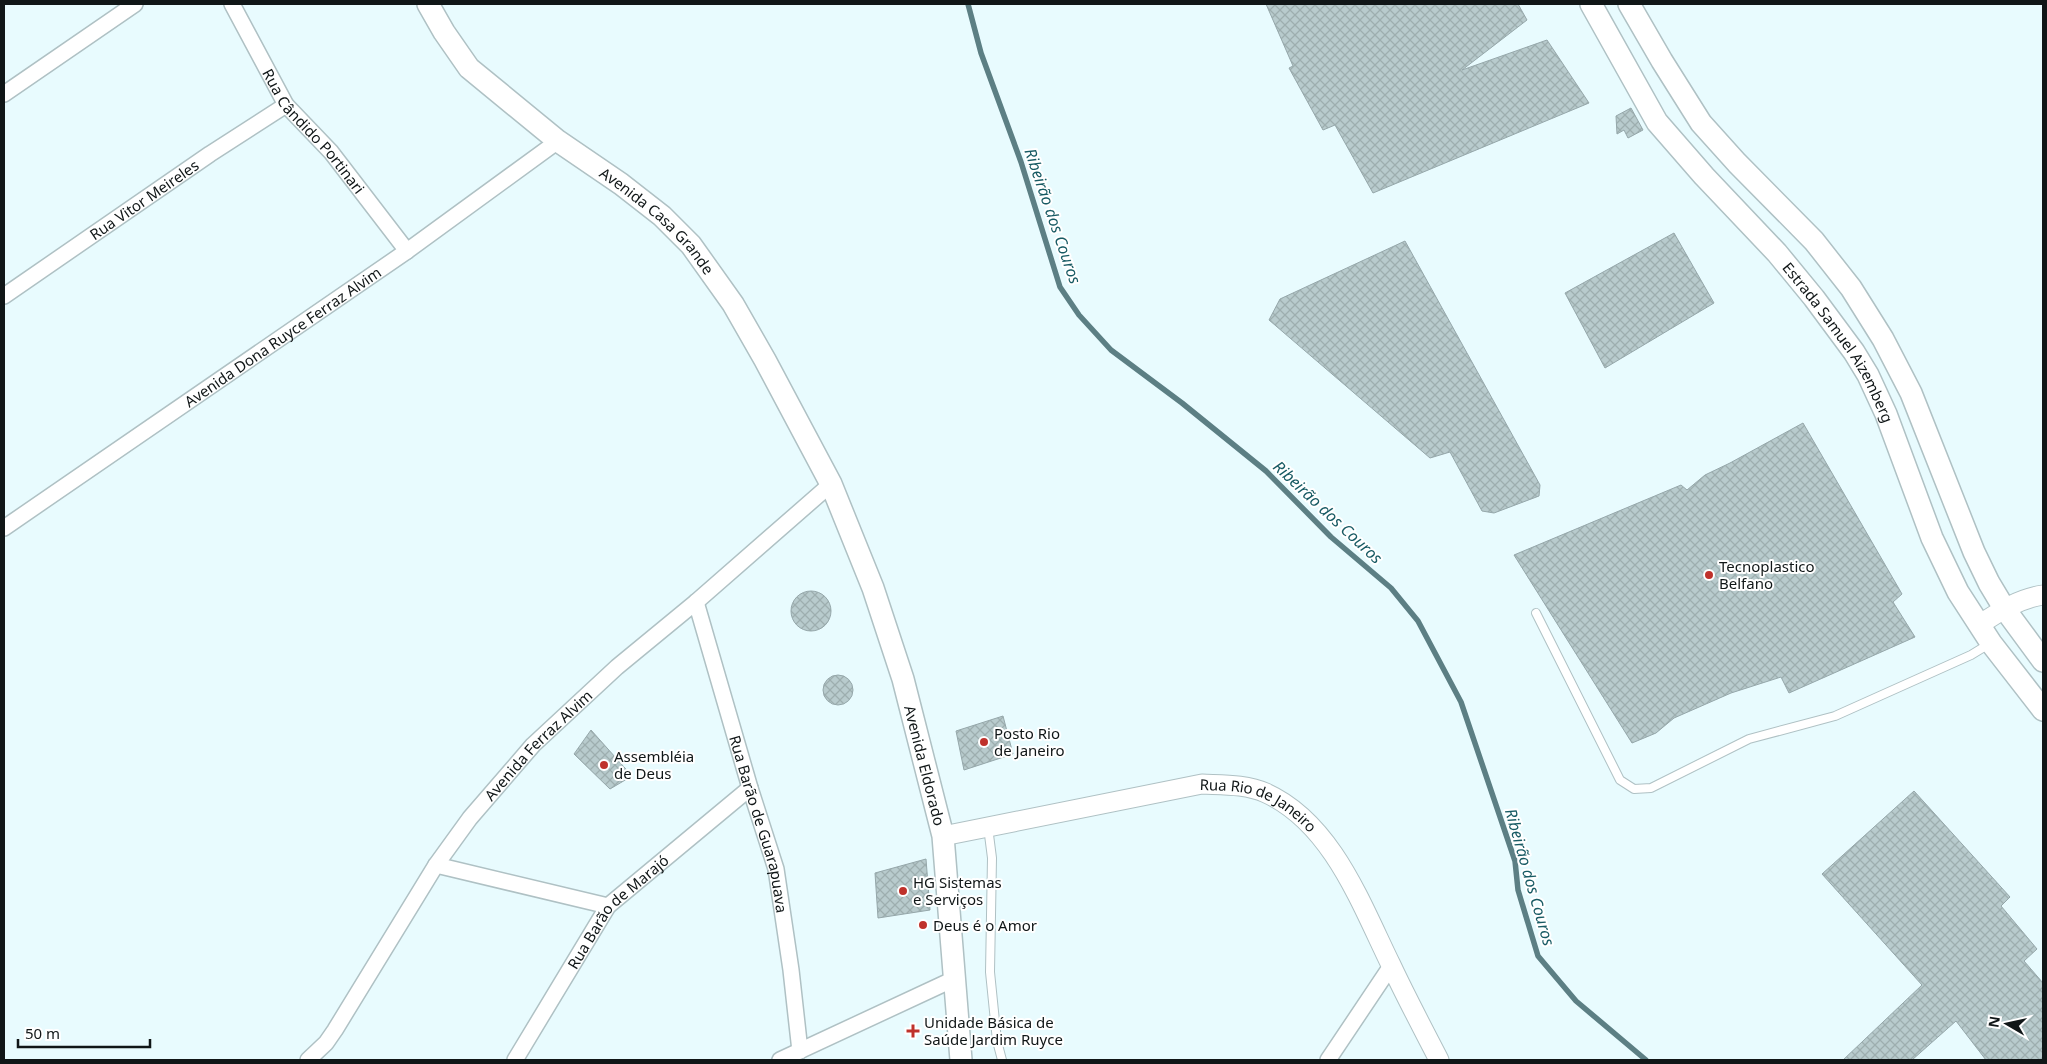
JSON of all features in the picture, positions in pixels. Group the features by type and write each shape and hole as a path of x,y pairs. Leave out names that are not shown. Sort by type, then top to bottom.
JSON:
{"main road":[{"name":"Avenida Casa Grande","path":"428,4 444,32 469,68 558,142 622,184 662,216 691,245 733,304 832,484"},
{"name":"Estrada Samuel Aizemberg","path":"1592,4 1657,122 1777,253 1814,298 1854,352 1868,375 1886,414 1942,560 1958,592 1991,643 2043,710"},
{"path":"1628,4 1702,123 1737,163 1814,241 1851,288 1898,367 1911,394 1974,552 2004,608 2043,661"},
{"name":"Avenida Eldorado","path":"832,484 873,588 903,679 943,836 961,1060"}],"street":[{"path":"4,94 135,4"},
{"name":"Rua Cândido Portinari","path":"232,4 286,106 331,152 407,251"},
{"name":"Rua Vitor Meireles","path":"4,296 210,154 286,106"},
{"name":"Avenida Dona Ruyce Ferraz Alvim","path":"4,528 407,251 558,142"},
{"name":"Avenida Ferraz Alvim","path":"308,1060 326,1043 335,1030 436,864 470,818 533,745 617,668 832,484"},
{"path":"1979,625 2004,608 2027,598 2043,595"},
{"name":"Rua Barão de Guarapuava","path":"696,602 750,788 776,869 791,970 800,1051"},
{"name":"Rua Rio de Janeiro","path":"943,836 1202,784 1235,785 1264,792 1284,803 1313,827 1347,874 1439,1060"},
{"name":"Rua Barão de Marajó","path":"515,1060 608,906 750,788"},
{"path":"436,864 608,906"},
{"path":"1328,1060 1391,966"},
{"path":"780,1060 954,980"}],"lane":[{"path":"1536,613 1620,780 1634,788 1651,788 1749,739 1835,716 1971,655 1991,643"},
{"path":"988,827 992,858 990,972 997,1041 1002,1060"}],"building":[{"path":"1266,4 1518,4 1527,20 1462,70 1547,40 1589,103 1373,193 1335,125 1323,130 1289,68 1293,66"},
{"path":"1631,108 1643,130 1628,138 1624,130 1617,134 1616,116"},
{"path":"1674,233 1714,303 1605,368 1565,293"},
{"path":"1405,241 1540,485 1539,496 1494,513 1482,511 1450,452 1430,458 1269,320 1280,299"},
{"name":"Tecnoplastico Belfano","path":"1803,423 1902,594 1893,602 1915,637 1789,693 1781,677 1731,693 1674,718 1656,733 1632,743 1514,555 1681,485 1687,490 1705,475"},
{"path":"815,591 822,594 828,600 831,611 830,619 822,628 815,631 807,631 800,628 792,619 791,607 794,600 803,592"},
{"path":"838,675 849,679 853,690 849,701 838,705 827,701 823,690 827,679"},
{"name":"Posto Rio de Janeiro","path":"1003,716 1013,754 964,770 956,731"},
{"name":"Assembléia de Deus","path":"591,730 632,776 610,789 574,754"},
{"path":"1914,791 2010,897 2001,906 2037,949 2024,961 2043,983 2043,1060 1986,1060 1956,1021 1912,1060 1843,1060 1922,985 1822,874"},
{"name":"HG Sistemas e Serviços","path":"926,859 930,910 878,918 875,873"}],"waterway":[{"name":"Ribeirão dos Couros","path":"968,4 981,53 1021,162 1060,287 1079,315 1111,350 1182,403 1266,471 1331,537 1391,588 1418,621 1461,702 1515,861 1518,890 1538,956 1576,1001 1646,1060"}],"place":[{"name":"Tecnoplastico Belfano","path":"1709,575"},
{"name":"Posto Rio de Janeiro","path":"984,742"},
{"name":"Assembléia de Deus","path":"604,765"},
{"name":"HG Sistemas e Serviços","path":"903,891"},
{"name":"Deus é o Amor","path":"923,925"},
{"name":"Unidade Básica de Saúde Jardim Ruyce","path":"913,1031"}]}
